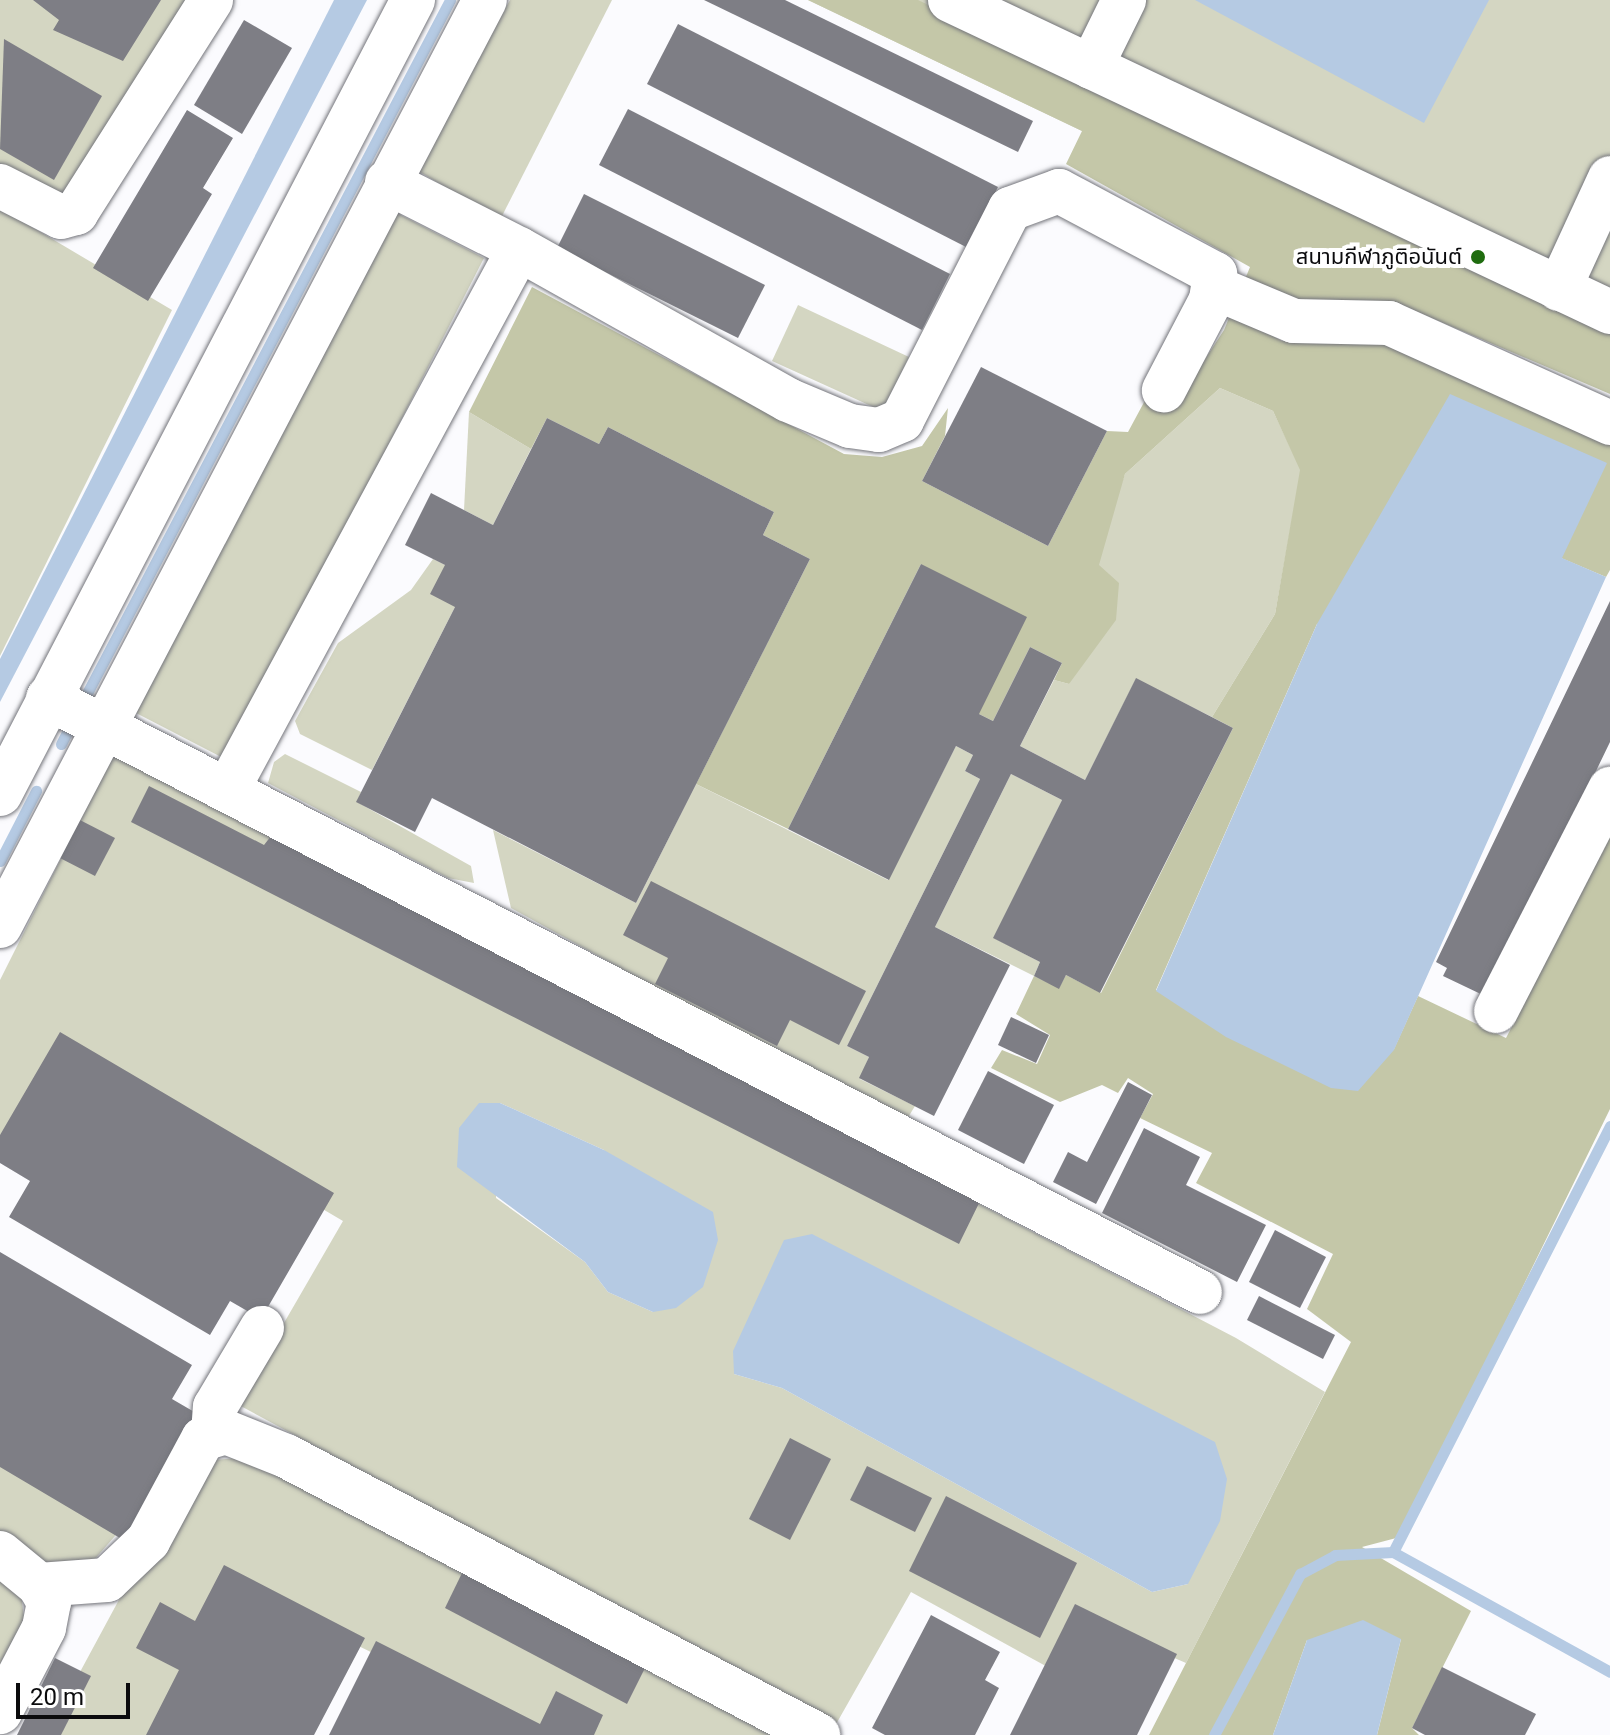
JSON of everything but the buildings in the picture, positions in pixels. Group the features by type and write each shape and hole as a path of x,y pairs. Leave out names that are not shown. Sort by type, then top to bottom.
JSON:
{"lane":[{"path":"0,186 61,217 76,213 211,0"},
{"path":"0,794 413,0"},
{"path":"0,926 485,0"},
{"path":"950,0 1610,312"},
{"path":"1091,67 1124,0"},
{"path":"1559,289 1610,178"},
{"path":"387,182 519,249 788,400 850,426 879,430 902,420 1010,209 1040,195 1059,191 1188,255 1215,274 1213,287 1164,390"},
{"path":"229,787 519,249"},
{"path":"1213,287 1294,321 1389,323 1610,423"},
{"path":"48,698 106,723 1200,1292"},
{"path":"23,751 78,777"},
{"path":"1496,1011 1610,789"},
{"path":"39,1585 107,1580 148,1541 213,1434 215,1407 262,1328"},
{"path":"213,1434 226,1432 286,1456 818,1735"},
{"path":"0,1553 39,1585 49,1602 44,1628 0,1712"}],"green space":[{"path":"0,0 187,0 68,199 0,172"},
{"path":"510,0 612,0 500,220 415,169"},
{"name":"สนามกีฬาภูติอนันต์","path":"808,0 1610,0 1610,384 1082,131"},
{"path":"808,0 918,0 1610,333 1610,394 1406,307 1252,324 1282,341 1384,341 1610,443 1610,570 1606,577 1561,558 1317,624 1156,990 1394,1049 1418,996 1506,1038 1610,836 1610,1109 1400,1537 1362,1547 1471,1611 1412,1728 1419,1735 1377,1735 1401,1639 1307,1640 1273,1735 1149,1735 1351,1342 1307,1309 1333,1254 1196,1183 1212,1153 1140,1118 1153,1094 1128,1078 1118,1093 1102,1085 1060,1102 991,1068 1002,1050 1037,1064 1050,1035 1016,1014 1034,976 1059,988 1066,975 1101,993 1233,728 1212,717 1275,614 1300,470 1273,411 1220,388 1125,474 1099,565 1119,583 1116,620 1069,684 1054,680 1062,663 1030,647 993,721 979,714 921,564 788,829 696,784 810,559 763,535 774,512 608,427 599,444 547,418 531,449 469,412 532,287 844,454 882,457 922,446 948,408 945,436 922,481 1048,546 1107,431 1128,432 1149,393 1185,390 1224,330 1250,267 1066,164 1082,131"},
{"path":"0,208 172,310 0,656"},
{"path":"393,211 484,258 227,760 136,713"},
{"path":"798,305 909,357 882,411 772,361"},
{"path":"1220,388 1273,411 1301,470 1275,614 1212,717 1136,679 1085,780 1020,746 1054,680 1069,684 1103,533 1125,474"},
{"path":"469,412 531,449 493,525 464,510"},
{"path":"433,559 445,565 455,607 372,770 300,734 295,721 338,643 411,590"},
{"path":"956,746 973,755 965,771 980,779 847,1046 869,1057 860,1079 915,1106 904,1124 511,908 493,830 636,903 696,784 888,880"},
{"path":"114,753 1236,1338 1325,1392 1186,1663 1079,1617 1053,1670 911,1592 835,1726 237,1404 343,1221 59,1054 0,1151 0,980","holes":["500,1103 604,1150 653,1312 608,1292 585,1262 496,1198","765,1294 1188,1584 1152,1592 782,1388 734,1374"]},
{"path":"285,754 361,792 357,802 471,866 474,883 448,878 268,783 274,762"},
{"path":"1011,774 1062,800 994,938 1040,962 1034,976 935,927"},
{"path":"0,1454 122,1528 87,1568 60,1574 0,1540"},
{"path":"238,1458 268,1469 783,1735 540,1735 230,1583 147,1735 46,1735 121,1596 214,1460"},
{"path":"0,1579 21,1592 24,1619 0,1664"}],"water":[{"path":"334,0 367,0 0,702 0,659"},
{"path":"1195,0 1489,0 1424,123"},
{"path":"1450,394 1607,463 1562,558 1606,577 1394,1050 1358,1091 1331,1088 1226,1037 1156,991 1317,624"},
{"path":"479,1103 500,1103 604,1150 713,1212 718,1240 703,1287 676,1308 653,1312 608,1292 585,1262 457,1167 459,1128"},
{"path":"812,1234 1215,1442 1227,1479 1220,1521 1188,1584 1152,1592 782,1388 734,1374 733,1351 784,1240"},
{"path":"1363,1620 1401,1639 1377,1735 1273,1735 1307,1640"}],"waterway":[{"path":"84,699 450,0"},
{"path":"61,744 70,726"},
{"path":"0,861 36,791"},
{"path":"1214,1735 1300,1574 1335,1555 1393,1552 1610,1126"},
{"path":"1393,1552 1610,1672"}],"place":[{"name":"สนามกีฬาภูติอนันต์","path":"1478,257"}]}
